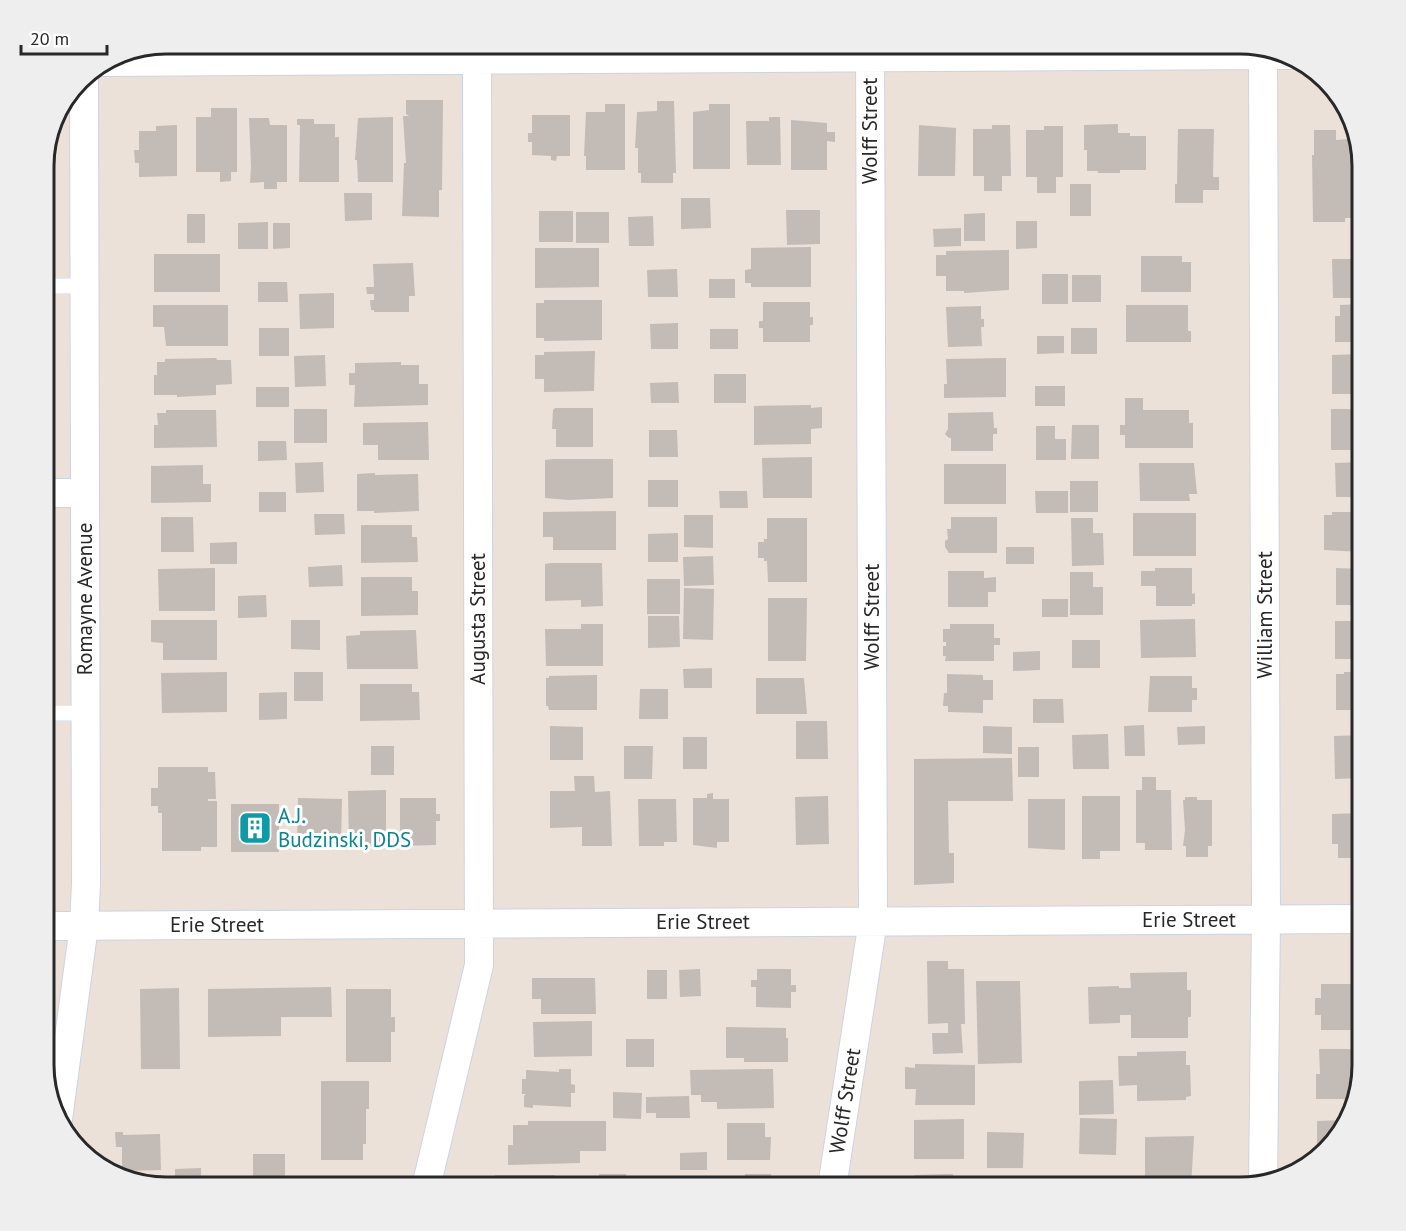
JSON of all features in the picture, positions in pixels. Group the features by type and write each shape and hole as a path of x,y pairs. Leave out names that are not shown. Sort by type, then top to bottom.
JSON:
{"street":[{"path":"128,61 402,54"},
{"name":"Augusta Street","path":"429,1177 479,965 477,54"},
{"name":"Wolff Street","path":"834,1177 873,921 870,54"},
{"name":"William Street","path":"1263,1175 1272,59"},
{"name":"Romayne Avenue","path":"60,1101 84,926 84,90"},
{"path":"54,493 85,493"},
{"name":"Erie Street","path":"54,926 1352,919"}],"lane":[{"path":"54,286 84,286"},
{"path":"54,713 85,713"}],"building":[{"path":"406,100 443,100 442,190 439,190 439,217 402,216 404,163 406,163 403,116 409,116 406,114"},
{"path":"657,101 674,101 676,173 673,173 673,183 641,183 641,173 638,173 638,148 635,148 637,112 657,111"},
{"path":"605,104 625,104 625,170 586,170 586,156 584,156 586,112 605,112"},
{"path":"709,104 730,104 730,169 693,169 693,112 709,110"},
{"path":"211,108 237,108 237,172 231,172 231,181 220,182 220,172 196,172 196,117 211,117"},
{"path":"532,115 570,115 570,156 557,156 556,161 551,160 551,156 532,155 532,142 528,142 528,133 532,133"},
{"path":"393,117 393,182 358,182 357,160 355,160 358,118"},
{"path":"769,117 780,117 781,165 747,165 746,121 769,121"},
{"path":"249,118 269,118 270,125 287,125 287,182 277,182 277,189 264,189 264,182 250,183"},
{"path":"297,119 314,119 314,124 335,124 335,137 339,137 339,182 299,182 300,125 297,125"},
{"path":"791,120 827,123 827,132 835,132 835,142 827,141 827,170 791,170"},
{"path":"1118,124 1118,133 1146,136 1146,170 1120,170 1120,173 1087,171 1084,125"},
{"path":"177,125 177,176 139,177 139,163 135,163 134,150 139,150 139,131 156,131 156,126"},
{"path":"919,125 956,128 955,176 918,176"},
{"path":"992,125 1010,125 1011,176 1002,176 1002,191 984,191 984,176 973,176 973,129 992,129"},
{"path":"1044,126 1063,126 1063,177 1056,177 1056,193 1037,193 1037,177 1026,177 1026,130 1044,130"},
{"path":"1178,129 1214,129 1213,177 1219,177 1219,190 1203,190 1203,203 1175,203"},
{"path":"1314,130 1336,130 1336,140 1349,139 1351,152 1351,218 1345,218 1345,222 1313,222 1312,155 1314,155"},
{"path":"1070,184 1091,184 1091,216 1070,216"},
{"path":"344,193 372,193 372,220 345,221"},
{"path":"681,198 710,198 711,228 681,229"},
{"path":"786,210 820,210 820,244 787,245"},
{"path":"539,211 573,211 573,242 539,242"},
{"path":"576,212 609,212 609,243 576,243"},
{"path":"985,213 985,241 964,241 964,214"},
{"path":"187,214 205,214 205,243 187,243"},
{"path":"653,216 654,246 629,246 628,217"},
{"path":"1016,221 1037,221 1037,248 1016,249"},
{"path":"268,222 268,249 238,249 238,223"},
{"path":"273,223 290,223 290,248 273,249"},
{"path":"961,228 961,246 934,247 933,229"},
{"path":"811,247 811,287 751,287 751,283 745,283 745,270 751,269 751,248"},
{"path":"535,248 599,248 599,287 535,288"},
{"path":"1009,250 1009,290 964,293 964,291 946,291 946,276 936,276 936,255 946,255 946,251"},
{"path":"154,254 220,254 220,292 154,292"},
{"path":"1141,256 1182,256 1182,262 1191,262 1191,292 1141,292"},
{"path":"1332,259 1352,259 1352,298 1333,298"},
{"path":"413,263 415,296 409,296 409,312 374,312 371,310 370,300 374,300 374,294 367,294 366,287 374,287 373,264"},
{"path":"677,269 678,297 648,297 647,270"},
{"path":"1042,274 1068,274 1068,304 1042,304"},
{"path":"1072,275 1101,275 1101,302 1072,302"},
{"path":"709,279 735,279 735,298 709,298"},
{"path":"258,282 287,282 288,302 258,302"},
{"path":"334,293 334,328 300,329 299,294"},
{"path":"544,300 602,300 602,340 544,341 544,338 536,338 536,303 544,303"},
{"path":"763,302 810,302 810,317 813,317 813,325 810,325 810,342 763,342 763,328 759,328 759,321 763,321"},
{"path":"1352,304 1352,342 1335,342 1335,316 1340,316 1340,305"},
{"path":"153,305 228,305 228,346 166,346 164,327 153,327"},
{"path":"1126,305 1188,305 1188,331 1191,331 1191,342 1126,342"},
{"path":"981,306 981,319 984,319 984,327 981,327 982,346 948,347 946,307"},
{"path":"678,323 678,349 651,349 650,324"},
{"path":"259,328 289,328 289,356 259,356"},
{"path":"1071,328 1097,328 1097,354 1071,354"},
{"path":"710,329 738,329 738,349 710,349"},
{"path":"1037,336 1064,336 1064,353 1037,354"},
{"path":"595,351 594,391 544,392 544,379 535,379 535,355 544,355 544,352"},
{"path":"1352,354 1352,394 1332,394 1332,355"},
{"path":"325,355 326,386 295,387 294,356"},
{"path":"216,358 217,360 231,360 232,384 216,385 216,395 177,397 177,395 154,395 154,375 157,375 157,362 165,362 165,359"},
{"path":"1006,358 1006,397 944,398 944,384 947,384 946,359"},
{"path":"401,362 401,365 419,365 419,384 428,384 428,405 354,407 355,385 349,385 349,373 355,373 355,363"},
{"path":"714,374 746,374 746,403 714,403"},
{"path":"678,382 679,403 651,403 650,383"},
{"path":"1035,386 1065,386 1065,406 1035,406"},
{"path":"256,387 289,387 289,407 256,407"},
{"path":"1125,398 1143,398 1143,410 1189,410 1189,423 1193,423 1193,448 1125,448 1125,435 1120,435 1120,425 1125,425"},
{"path":"811,405 811,408 822,407 822,428 811,429 811,444 754,445 754,406"},
{"path":"555,408 593,408 593,447 556,447 556,429 552,429"},
{"path":"294,409 327,409 327,443 294,443"},
{"path":"1331,409 1352,409 1352,450 1331,450"},
{"path":"166,410 216,410 217,447 154,448 154,425 158,425 157,413 166,413"},
{"path":"993,412 994,428 997,428 997,434 993,434 993,451 951,451 951,438 945,434 948,429 948,413"},
{"path":"428,422 429,460 378,460 378,445 363,445 363,423"},
{"path":"1072,425 1099,425 1099,459 1071,459"},
{"path":"1036,426 1055,426 1055,439 1066,439 1066,460 1036,460"},
{"path":"649,430 677,430 678,457 649,457"},
{"path":"258,441 286,441 287,460 258,461"},
{"path":"812,457 812,498 763,498 762,458"},
{"path":"613,459 613,498 569,500 545,498 545,460"},
{"path":"323,462 324,492 296,493 295,463"},
{"path":"1352,462 1352,497 1336,497 1335,463"},
{"path":"1139,463 1194,463 1197,494 1189,494 1190,501 1140,501"},
{"path":"944,464 1006,464 1006,504 944,504"},
{"path":"203,465 203,484 211,484 211,502 151,503 151,466"},
{"path":"375,473 375,475 418,474 419,511 374,513 374,511 357,511 357,474"},
{"path":"648,480 678,480 678,507 648,507"},
{"path":"1070,481 1098,481 1098,512 1070,512"},
{"path":"719,491 747,491 748,508 720,508"},
{"path":"1035,491 1068,491 1068,513 1036,513"},
{"path":"259,492 286,492 286,512 259,512"},
{"path":"616,511 616,550 553,550 553,537 543,537 543,512"},
{"path":"1332,512 1352,512 1352,551 1324,550 1324,515 1332,515"},
{"path":"1133,513 1196,513 1196,556 1133,556"},
{"path":"314,514 344,514 345,534 315,535"},
{"path":"684,515 713,515 713,548 684,547"},
{"path":"161,517 193,517 194,552 161,552"},
{"path":"951,517 997,517 997,553 949,553 945,547 945,541 948,539 947,529 951,529"},
{"path":"767,518 807,518 807,582 768,582 767,561 764,561 764,558 758,558 758,542 764,542 764,539 767,539"},
{"path":"1071,518 1093,518 1093,533 1103,533 1104,565 1072,566"},
{"path":"361,525 412,525 412,537 417,537 418,562 361,563"},
{"path":"678,533 678,562 648,562 648,534"},
{"path":"237,542 237,564 210,564 210,543"},
{"path":"1006,547 1034,547 1034,564 1006,564"},
{"path":"713,556 714,585 684,586 683,557"},
{"path":"602,563 603,606 581,607 581,600 545,601 545,564"},
{"path":"342,565 343,586 309,587 308,567"},
{"path":"215,568 215,611 159,611 158,569"},
{"path":"1155,568 1192,568 1192,594 1195,593 1195,604 1192,606 1156,606 1156,586 1141,586 1141,571 1155,571"},
{"path":"1336,568 1352,569 1352,605 1336,605"},
{"path":"948,571 984,571 984,578 996,577 996,592 988,592 988,607 948,607"},
{"path":"1070,572 1093,572 1093,587 1103,587 1103,615 1070,615"},
{"path":"361,577 412,577 412,591 418,591 418,615 361,616"},
{"path":"647,579 680,579 680,614 647,614"},
{"path":"684,588 714,589 713,640 683,639"},
{"path":"266,595 267,617 238,618 238,596"},
{"path":"768,598 807,598 806,661 768,661"},
{"path":"1042,599 1068,599 1068,617 1042,617"},
{"path":"648,616 679,616 680,647 648,648"},
{"path":"1195,619 1196,657 1141,658 1140,620"},
{"path":"151,620 217,620 217,660 163,660 163,643 151,642"},
{"path":"291,620 320,620 320,650 291,649"},
{"path":"1335,621 1352,621 1352,659 1335,659"},
{"path":"581,624 603,624 603,666 546,666 545,629 581,629"},
{"path":"950,624 994,624 994,638 1000,638 1000,645 994,645 994,661 945,661 943,646 946,646 946,642 943,642 943,629 950,629"},
{"path":"416,630 418,669 347,669 346,636 360,635 360,631"},
{"path":"1072,640 1100,640 1100,668 1072,668"},
{"path":"1040,651 1040,670 1013,671 1013,652"},
{"path":"712,668 712,688 684,688 683,669"},
{"path":"227,672 227,712 162,713 161,673"},
{"path":"294,672 323,672 323,701 294,701"},
{"path":"1344,672 1352,672 1352,710 1336,710 1336,674 1344,674"},
{"path":"947,674 983,675 983,680 993,680 993,700 983,700 983,713 948,712 948,706 943,706 944,693 947,693"},
{"path":"597,675 597,710 549,710 546,706 546,678 549,676"},
{"path":"1150,676 1192,676 1192,688 1197,688 1197,700 1192,700 1192,712 1148,712"},
{"path":"756,678 804,678 807,714 756,714"},
{"path":"360,684 412,684 412,692 419,692 420,720 360,721"},
{"path":"640,689 668,689 668,719 639,719"},
{"path":"287,692 287,719 259,720 259,693"},
{"path":"1033,699 1063,699 1064,723 1033,723"},
{"path":"796,721 827,721 828,759 796,759"},
{"path":"1144,725 1145,756 1125,756 1124,726"},
{"path":"550,726 583,727 583,760 550,760"},
{"path":"983,726 1012,727 1012,754 983,753"},
{"path":"1205,726 1205,744 1178,745 1177,727"},
{"path":"1108,734 1109,769 1073,769 1072,735"},
{"path":"1352,735 1352,778 1335,779 1334,736"},
{"path":"683,737 707,737 707,769 683,769"},
{"path":"371,746 394,746 394,775 371,775"},
{"path":"624,746 653,746 652,779 624,779"},
{"path":"1018,747 1039,747 1039,777 1018,777"},
{"path":"1012,758 1013,801 948,801 949,853 954,853 954,883 914,885 914,759"},
{"path":"158,767 208,767 208,772 215,772 216,799 208,799 208,801 217,801 217,847 201,847 201,851 162,851 162,813 158,813 158,806 151,806 151,788 158,788"},
{"path":"574,776 594,776 595,792 610,791 612,846 582,846 582,827 550,828 550,791 575,791"},
{"path":"1142,777 1156,777 1156,790 1171,790 1172,850 1145,850 1145,843 1136,843 1136,790 1142,790"},
{"path":"386,790 386,847 349,847 348,791"},
{"path":"713,793 713,799 729,799 729,842 717,842 717,848 693,845 693,798 707,798 707,794"},
{"path":"828,796 829,844 796,845 795,797"},
{"path":"1082,796 1120,796 1120,851 1100,851 1100,859 1082,859"},
{"path":"1185,797 1212,800 1212,846 1208,846 1208,857 1186,857 1186,846 1183,846 1185,830 1183,800"},
{"path":"298,798 342,799 341,842 297,845"},
{"path":"400,798 436,798 436,814 440,814 440,821 436,821 436,845 400,846"},
{"path":"638,799 676,799 677,842 664,842 664,846 639,846"},
{"path":"1028,799 1065,799 1065,850 1028,848"},
{"name":"A.J. Budzinski, DDS","path":"231,804 279,804 279,852 231,852"},
{"path":"1352,813 1352,858 1338,858 1338,844 1332,844 1332,814"},
{"path":"927,961 948,961 948,969 964,969 965,1024 961,1024 963,1053 933,1054 932,1033 948,1033 948,1023 928,1024"},
{"path":"700,969 701,996 680,997 679,970"},
{"path":"757,969 791,969 791,985 796,985 796,992 791,992 791,1008 756,1007 756,987 751,987 751,980 757,980"},
{"path":"647,970 667,970 667,999 647,999"},
{"path":"1187,972 1187,990 1191,990 1188,1038 1131,1038 1131,1015 1120,1015 1120,1023 1089,1024 1088,987 1131,988 1130,973"},
{"path":"532,978 595,978 596,1014 541,1014 541,999 532,999"},
{"path":"976,981 1020,981 1022,1063 978,1064"},
{"path":"1321,984 1352,984 1352,1030 1321,1030 1321,1015 1315,1015 1315,998 1321,998"},
{"path":"331,987 332,1017 281,1017 281,1036 208,1037 208,989"},
{"path":"179,988 180,1069 141,1069 140,989"},
{"path":"346,989 391,989 391,1017 395,1017 395,1032 391,1032 391,1062 346,1062"},
{"path":"592,1021 592,1056 534,1057 533,1022"},
{"path":"726,1027 786,1028 788,1062 744,1062 744,1058 726,1058"},
{"path":"626,1039 654,1039 654,1067 626,1067"},
{"path":"1319,1049 1352,1049 1351,1079 1347,1099 1316,1099 1316,1074 1320,1074"},
{"path":"1186,1051 1186,1065 1190,1065 1191,1096 1186,1097 1186,1100 1137,1101 1137,1085 1119,1086 1118,1056 1137,1056 1137,1052"},
{"path":"915,1064 975,1065 975,1105 915,1105 916,1089 905,1089 905,1067 915,1068"},
{"path":"559,1069 571,1069 571,1084 575,1085 575,1093 571,1093 571,1107 533,1105 533,1108 524,1107 526,1094 522,1094 522,1079 526,1079 526,1070 559,1072"},
{"path":"773,1069 774,1108 717,1109 717,1102 701,1102 701,1095 691,1095 690,1070"},
{"path":"1113,1080 1114,1114 1079,1115 1079,1081"},
{"path":"321,1081 369,1081 369,1109 366,1109 366,1144 363,1144 363,1160 321,1160"},
{"path":"613,1092 642,1093 641,1119 613,1118"},
{"path":"689,1096 690,1118 656,1118 656,1113 646,1113 646,1097"},
{"path":"1080,1118 1117,1119 1116,1155 1079,1154"},
{"path":"964,1119 964,1159 914,1159 914,1120"},
{"path":"1337,1120 1317,1146 1317,1121"},
{"path":"528,1121 606,1121 606,1151 580,1151 580,1163 508,1165 508,1145 513,1145 513,1125 528,1125"},
{"path":"727,1123 765,1123 765,1137 771,1137 770,1160 727,1160"},
{"path":"115,1132 123,1132 123,1135 160,1134 161,1170 130,1171 122,1168 122,1147 116,1147"},
{"path":"987,1132 1024,1133 1023,1168 987,1168"},
{"path":"1194,1136 1192,1177 1145,1177 1145,1137"},
{"path":"707,1152 707,1170 680,1170 680,1153"},
{"path":"253,1154 285,1154 285,1176 253,1176"},
{"path":"201,1168 201,1177 175,1177 175,1169"},
{"path":"599,1174 626,1174 626,1177 599,1177"},
{"path":"745,1174 771,1174 771,1177 745,1177"},
{"path":"953,1174 953,1177 915,1177 915,1175"},
{"path":"495,1175 555,1175 555,1177 495,1177"}],"place":[{"name":"A.J. Budzinski, DDS","path":"255,828"}]}
